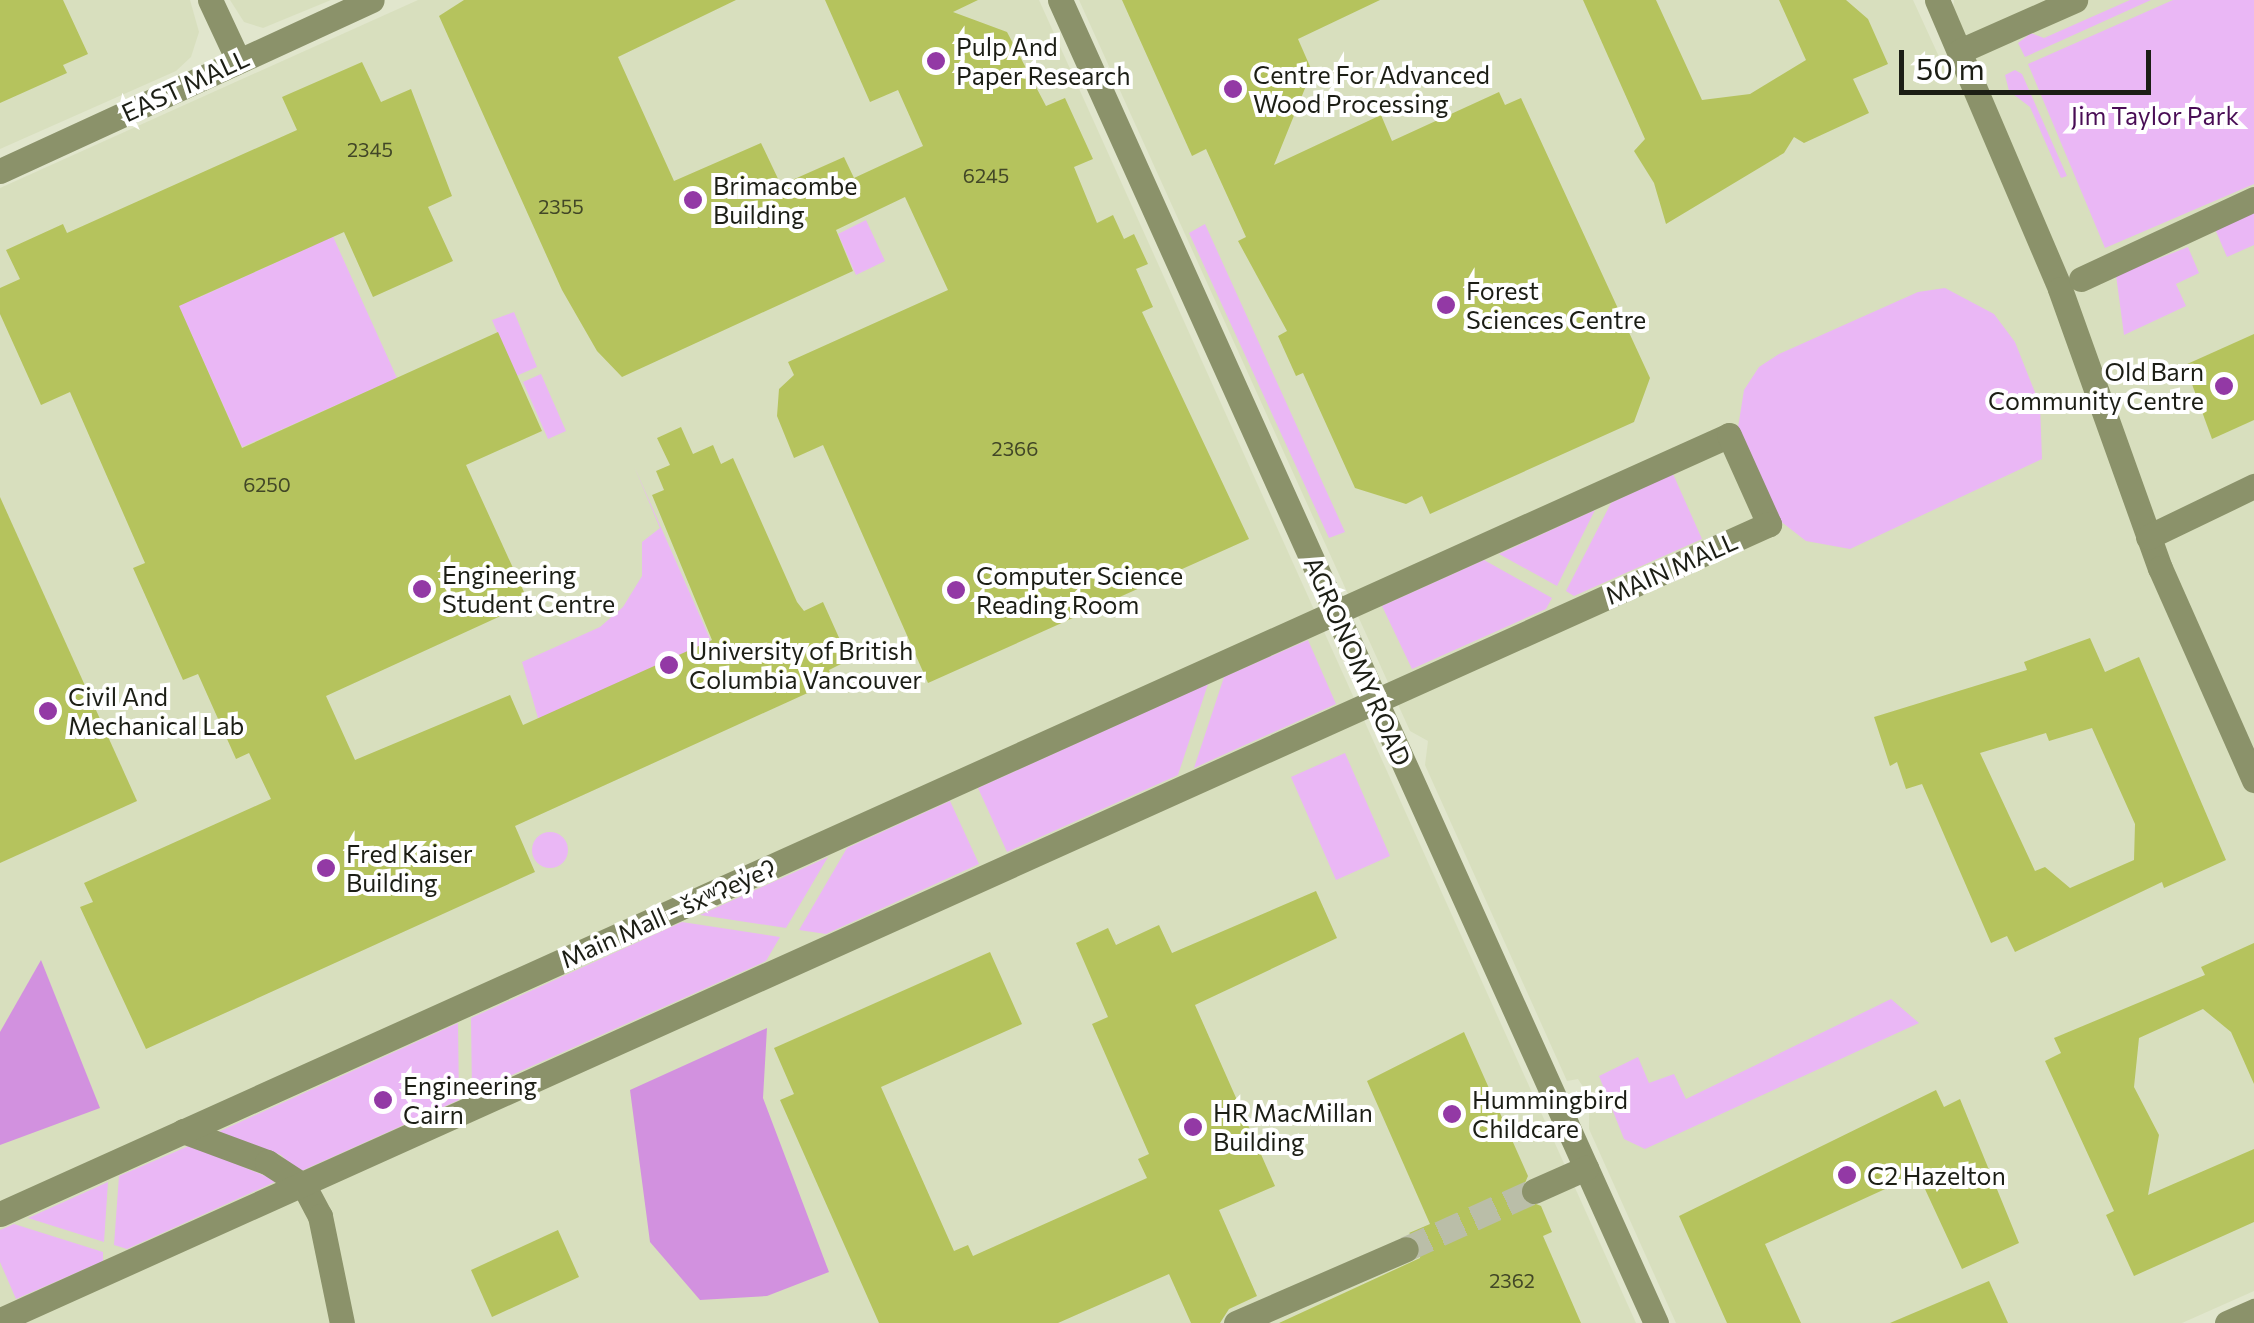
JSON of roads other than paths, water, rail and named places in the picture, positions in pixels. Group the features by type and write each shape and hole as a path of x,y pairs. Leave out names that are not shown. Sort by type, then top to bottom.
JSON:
{"street":[{"path":"210,0 238,60"},
{"name":"EAST MALL","path":"0,171 371,0"},
{"name":"AGRONOMY ROAD","path":"1060,0 1656,1323"},
{"path":"1937,0 2060,289 2148,537 2254,780"},
{"path":"1960,51 2075,0"},
{"path":"2080,279 2254,199"},
{"name":"MAIN MALL","path":"304,1186 1769,524 1729,434 1336,611"},
{"path":"2148,537 2254,486"},
{"name":"Main Mall - šxʷʔey̓eʔ","path":"0,1214 1336,611"},
{"path":"183,1131 267,1162 304,1186 320,1216 342,1323"},
{"path":"1534,1191 1586,1168"},
{"path":"0,1320 304,1186"},
{"path":"1236,1323 1406,1249"},
{"path":"2227,1323 2254,1312"}],"tunnel":[{"path":"1406,1249 1534,1191"}],"place":[{"name":"Pulp And Paper Research","path":"936,61"},
{"name":"Centre For Advanced Wood Processing","path":"1233,89"},
{"name":"Brimacombe Building","path":"693,200"},
{"name":"Forest Sciences Centre","path":"1446,305"},
{"name":"Old Barn Community Centre","path":"2224,386"},
{"name":"Engineering Student Centre","path":"422,589"},
{"name":"Computer Science Reading Room","path":"956,590"},
{"name":"University of British Columbia Vancouver","path":"669,665"},
{"name":"Civil And Mechanical Lab","path":"48,711"},
{"name":"Fred Kaiser Building","path":"326,868"},
{"name":"Engineering Cairn","path":"383,1100"},
{"name":"Hummingbird Childcare","path":"1452,1114"},
{"name":"HR MacMillan Building","path":"1193,1127"},
{"name":"C2 Hazelton","path":"1847,1175"}],"park label":[{"name":"Jim Taylor Park","path":"2155,115"}]}
